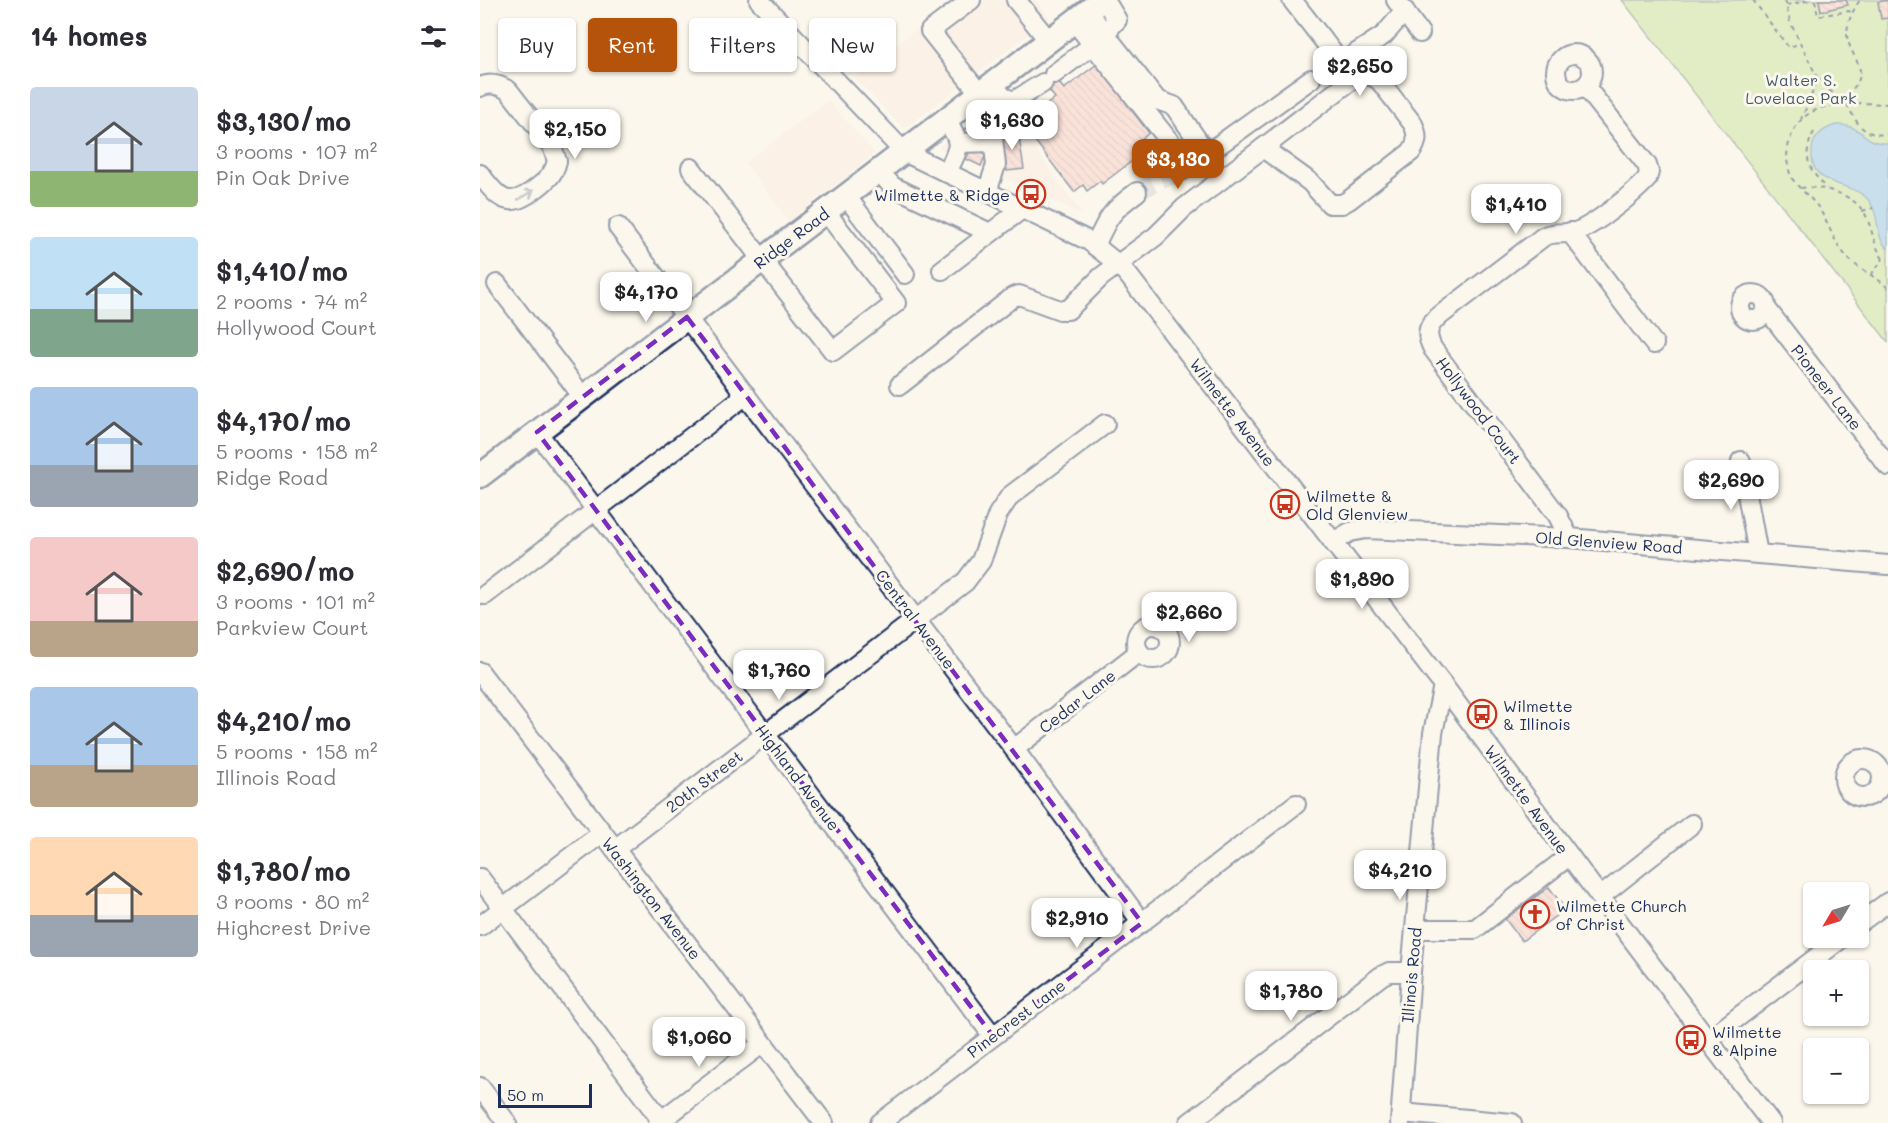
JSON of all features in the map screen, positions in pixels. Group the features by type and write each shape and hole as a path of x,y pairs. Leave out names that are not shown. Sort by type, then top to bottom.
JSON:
{"main road":[{"name":"Ridge Road","path":"480,476 1092,8"}],"street":[{"name":"Wilmette Avenue","path":"759,0 904,152 1095,246 1119,265 1443,685 1569,856 1772,1123"},
{"path":"971,0 930,31 983,92 991,120 996,165 987,192"},
{"path":"1016,0 1049,41"},
{"path":"1292,0 1341,63 1384,35 1400,6 1420,33"},
{"path":"1092,8 1099,39 1171,143 1171,146 1147,165"},
{"path":"983,92 1014,101 1049,79 1099,39"},
{"path":"1099,39 1157,100 1174,106 1205,151 1209,152 1311,79"},
{"path":"900,385 1013,297 1019,296 1060,310 1068,310 1101,277 1156,236 1184,208 1354,78 1368,74 1379,80 1416,132 1416,145 1411,152 1349,200 1336,205 1330,204 1310,182 1263,148"},
{"path":"480,87 492,84 502,86 509,91 552,146 557,161 551,177 518,200 509,200 497,194 480,174"},
{"name":"Hollywood Court","path":"1569,538 1558,516 1433,349 1428,340 1428,331 1431,324 1438,318 1543,237 1570,232 1595,222 1647,179 1649,172 1647,165 1585,87"},
{"path":"946,120 958,136 959,143 947,173"},
{"path":"959,143 993,142"},
{"path":"691,168 833,351 896,303 826,212"},
{"path":"879,171 892,186 990,233"},
{"path":"1095,246 1112,213 1137,192"},
{"path":"846,196 905,274"},
{"path":"942,270 1022,209"},
{"name":"Central Avenue","path":"618,227 1014,749 1142,923"},
{"path":"1570,232 1654,344"},
{"path":"497,284 583,397"},
{"name":"Pioneer Lane","path":"1766,308 1888,466"},
{"path":"485,595 746,395"},
{"name":"20th Street","path":"615,849 965,582 981,561 998,514 1010,496 1105,424"},
{"name":"Highland Avenue","path":"537,432 993,1036"},
{"path":"1741,461 1758,554"},
{"name":"Old Glenview Road","path":"1333,542 1350,532 1366,529 1569,538 1888,565"},
{"name":"Cedar Lane","path":"1014,749 1139,652"},
{"name":"Washington Avenue","path":"480,672 824,1123"},
{"name":"Illinois Road","path":"1400,1118 1433,733 1443,685"},
{"name":"Pinecrest Lane","path":"880,1123 1296,804"},
{"path":"1600,897 1692,824"},
{"path":"480,926 602,833"},
{"path":"1415,929 1475,929 1569,856"},
{"path":"480,878 660,1122 763,1042"},
{"path":"1869,916 1888,902"},
{"path":"1708,1040 1829,948"},
{"path":"1189,1123 1382,976 1389,972 1411,972"},
{"path":"480,1087 507,1123"},
{"path":"1400,1118 1512,1123"}],"path":[{"path":"1753,0 1789,48 1800,43"},
{"path":"1785,0 1790,22 1817,77 1830,91 1842,98"},
{"path":"1786,5 1813,0 1818,16 1849,11 1852,13"},
{"path":"1801,120 1842,98 1856,84 1860,68 1847,35 1852,13 1860,0"},
{"path":"1817,77 1810,100 1789,142 1787,161 1791,177 1816,204 1847,257 1888,288"},
{"path":"1846,103 1860,127 1875,136 1888,134"},
{"path":"1830,104 1888,104"},
{"path":"1814,132 1807,153 1809,165 1813,174 1829,190"},
{"path":"1801,188 1829,190 1848,198 1867,217 1876,248 1883,259 1888,260"},
{"path":"1862,211 1873,208"},
{"path":"1871,275 1883,259"}],"highlighted area":[{"path":"687,317 1142,923 993,1036 537,432"}],"shaded area":[{"path":"955,0 1036,0 1050,18 904,129 854,77 861,72 896,72 896,45"},
{"path":"828,100 875,153 789,221 745,163"},
{"path":"1000,100 1083,215 938,147"}],"green space":[{"name":"Walter S. Lovelace Park","path":"1622,0 1888,0 1888,342"}],"water":[{"path":"1836,125 1852,128 1873,141 1888,143 1888,249 1879,233 1870,202 1854,190 1825,178 1817,172 1813,163 1812,150 1817,137 1823,131"}],"building":[{"path":"1819,0 1846,0 1848,5 1821,11"},
{"path":"1888,0 1888,18 1881,19 1878,2"},
{"path":"1097,64 1149,133 1139,141 1143,146 1146,143 1151,150 1139,159 1136,158 1102,184 1100,181 1087,191 1083,185 1074,192 1022,124 1055,98 1039,78 1049,70 1064,89"},
{"path":"975,122 984,133 972,142 963,131"},
{"path":"1018,131 1024,169 1007,171 1001,133"},
{"path":"972,147 986,154 981,166 966,159"},
{"name":"Wilmette Church of Christ","path":"1549,887 1565,909 1522,941 1505,919"}],"tunnel":[{"path":"1137,192 1183,170"}],"place":[{"name":"Wilmette & Ridge","path":"1031,194"},
{"name":"Wilmette & Old Glenview","path":"1285,504"},
{"name":"Wilmette & Illinois","path":"1482,714"},
{"name":"Wilmette Church of Christ","path":"1535,914"},
{"name":"Wilmette & Alpine","path":"1691,1040"}]}
